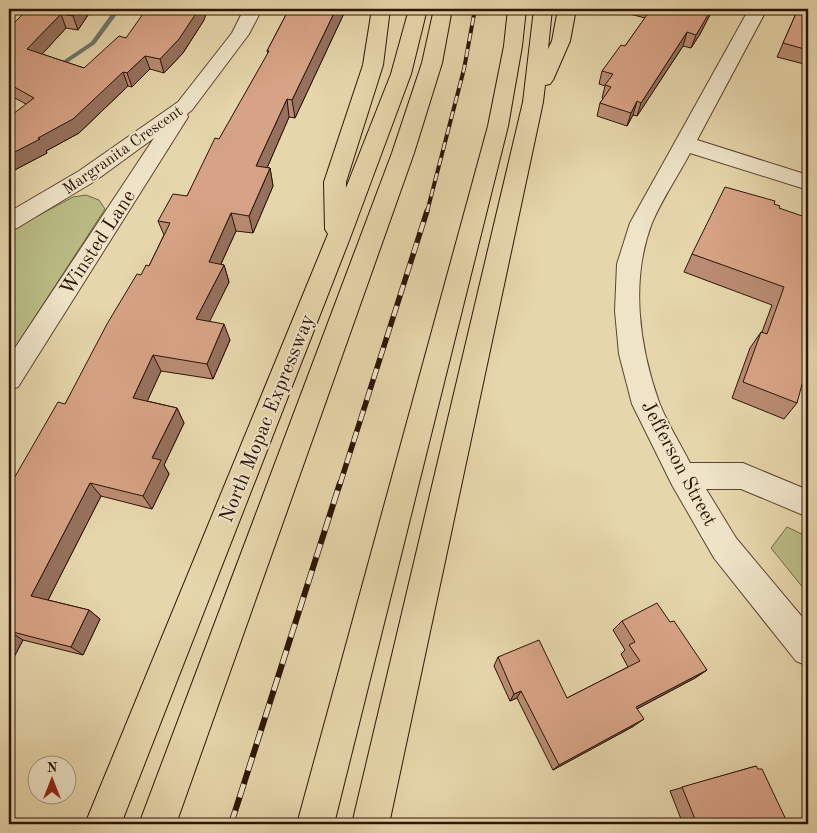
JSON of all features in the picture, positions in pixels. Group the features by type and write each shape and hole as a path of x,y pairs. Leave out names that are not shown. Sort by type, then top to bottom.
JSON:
{"highway":[{"path":"338,238 334,182 373,64 382,9"},
{"name":"North Mopac Expressway","path":"103,824 338,238 401,74 418,9"},
{"path":"157,824 403,153 432,64 443,9"},
{"path":"315,824 498,126 513,46 517,9"},
{"path":"370,824 533,102 543,9"},
{"path":"533,102 561,41 567,9"}],"street":[{"name":"Margranita Crescent","path":"9,222 87,176 185,106 240,34 253,9"},
{"name":"Jefferson Street","path":"758,9 641,223 629,264 627,311 632,354 646,404 682,476 725,548 808,649"},
{"name":"Winsted Lane","path":"9,378 185,106"},
{"path":"685,144 808,183"},
{"path":"682,476 743,476 808,504"}],"green space":[{"path":"86,195 99,200 105,209 9,357 9,231 73,197"},
{"path":"787,527 808,537 808,594 771,548"}],"building":[{"path":"28,9 77,9 73,16 61,14 27,49 84,68 119,36 126,38 148,9 199,9 179,39 160,59 145,56 127,73 123,72 73,119 9,155 9,117 34,98 9,84 9,28"},
{"path":"289,9 336,9 292,100 287,99 256,166 270,168 249,216 231,213 209,262 224,265 196,319 224,324 207,364 153,355 133,398 177,408 152,458 161,460 143,496 90,483 31,596 89,610 71,647 9,631 9,487 58,402 65,404 107,324 137,274 141,275 146,265 149,266 170,223 158,221 173,194 187,196 215,138 219,139 269,51 267,51"},
{"path":"651,9 711,9 696,35 687,32 641,103 637,101 631,113 600,103 611,87 605,85 613,74 602,71 621,45 625,46"},
{"path":"798,9 808,9 808,50 783,43"},
{"path":"725,187 775,201 774,204 780,206 779,208 808,218 808,336 804,348 808,350 808,362 797,403 743,382 761,332 767,334 784,287 692,254"},
{"path":"657,603 670,622 674,621 707,670 636,707 644,719 559,765 521,691 514,694 498,657 539,640 567,698 640,661 629,645 635,642 622,621"},
{"path":"756,766 758,769 762,769 788,824 697,824 682,787"}],"waterway":[{"path":"56,68 93,43 118,9"},
{"path":"9,100 22,91"}],"railway":[{"path":"427,212 464,69 475,9"},
{"path":"340,484 427,211"},
{"path":"231,824 340,483"}]}
